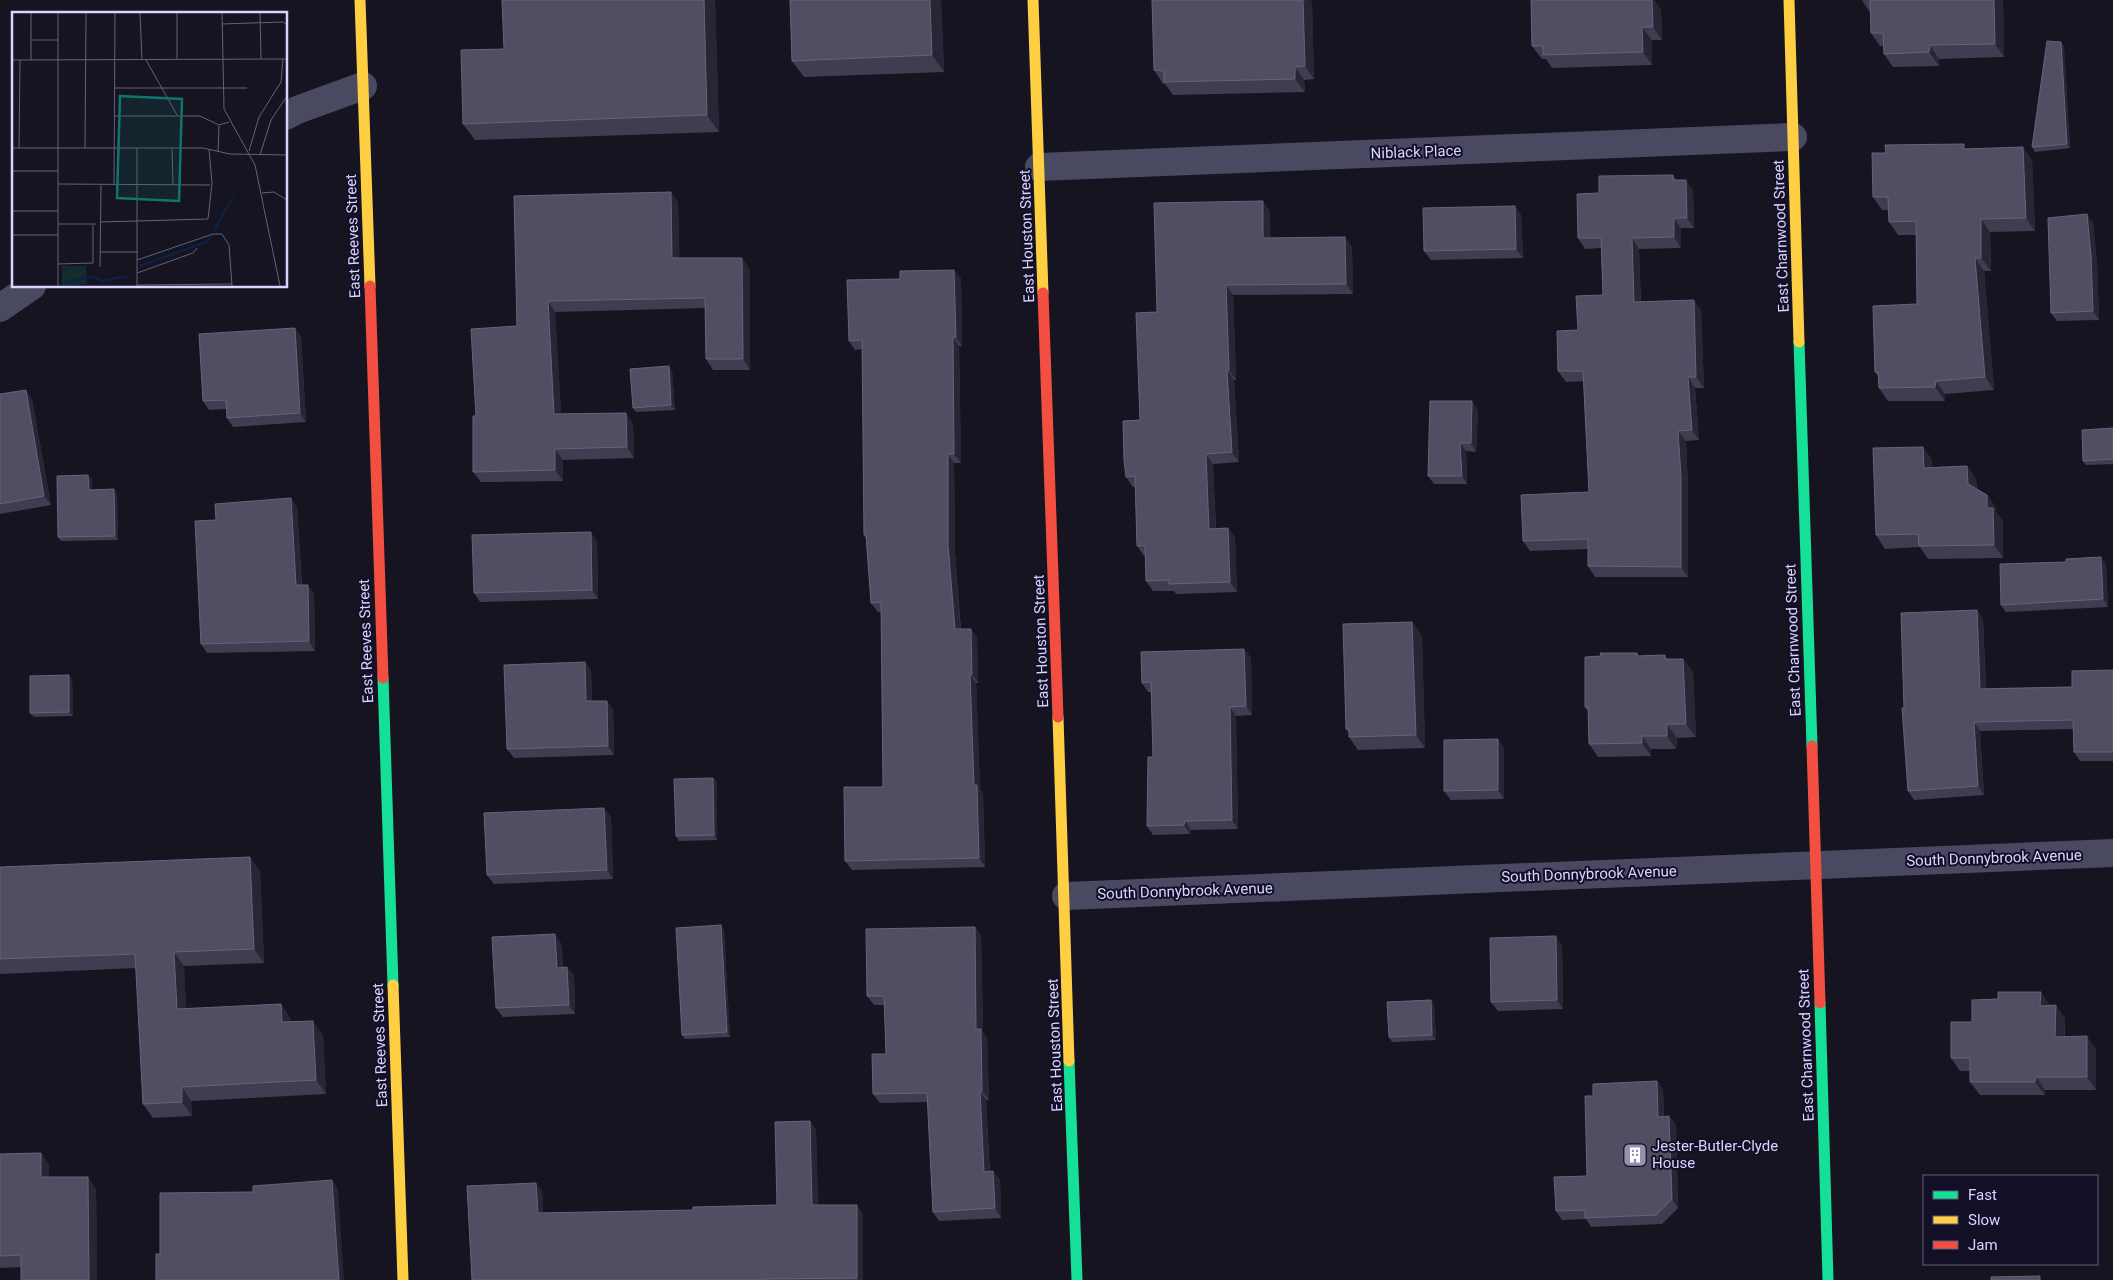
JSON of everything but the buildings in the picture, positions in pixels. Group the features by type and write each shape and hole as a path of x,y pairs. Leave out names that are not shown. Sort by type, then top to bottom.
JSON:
{"street":[{"name":"East Reeves Street","path":"360,0 403,1280"},
{"name":"East Houston Street","path":"1034,0 1066,896 1077,1280"},
{"name":"East Charnwood Street","path":"1789,0 1828,1280"},
{"path":"288,115 296,110 363,86"},
{"name":"Niblack Place","path":"1040,167 1793,137"},
{"path":"0,308 29,288"},
{"name":"South Donnybrook Avenue","path":"1066,896 2113,853"}],"traffic: fast":[{"path":"1799,342 1812,746"},
{"path":"383,678 393,985"},
{"path":"1820,1003 1828,1280"},
{"path":"1069,1061 1077,1280"}],"traffic: slow":[{"path":"360,0 370,286"},
{"path":"1033,0 1043,293"},
{"path":"1789,0 1799,342"},
{"path":"1058,717 1069,1061"},
{"path":"393,985 403,1280"}],"traffic: jam":[{"path":"370,286 383,678"},
{"path":"1043,293 1058,717"},
{"path":"1812,746 1820,1003"}],"place":[{"name":"Jester-Butler-Clyde House","path":"1635,1155"}]}
